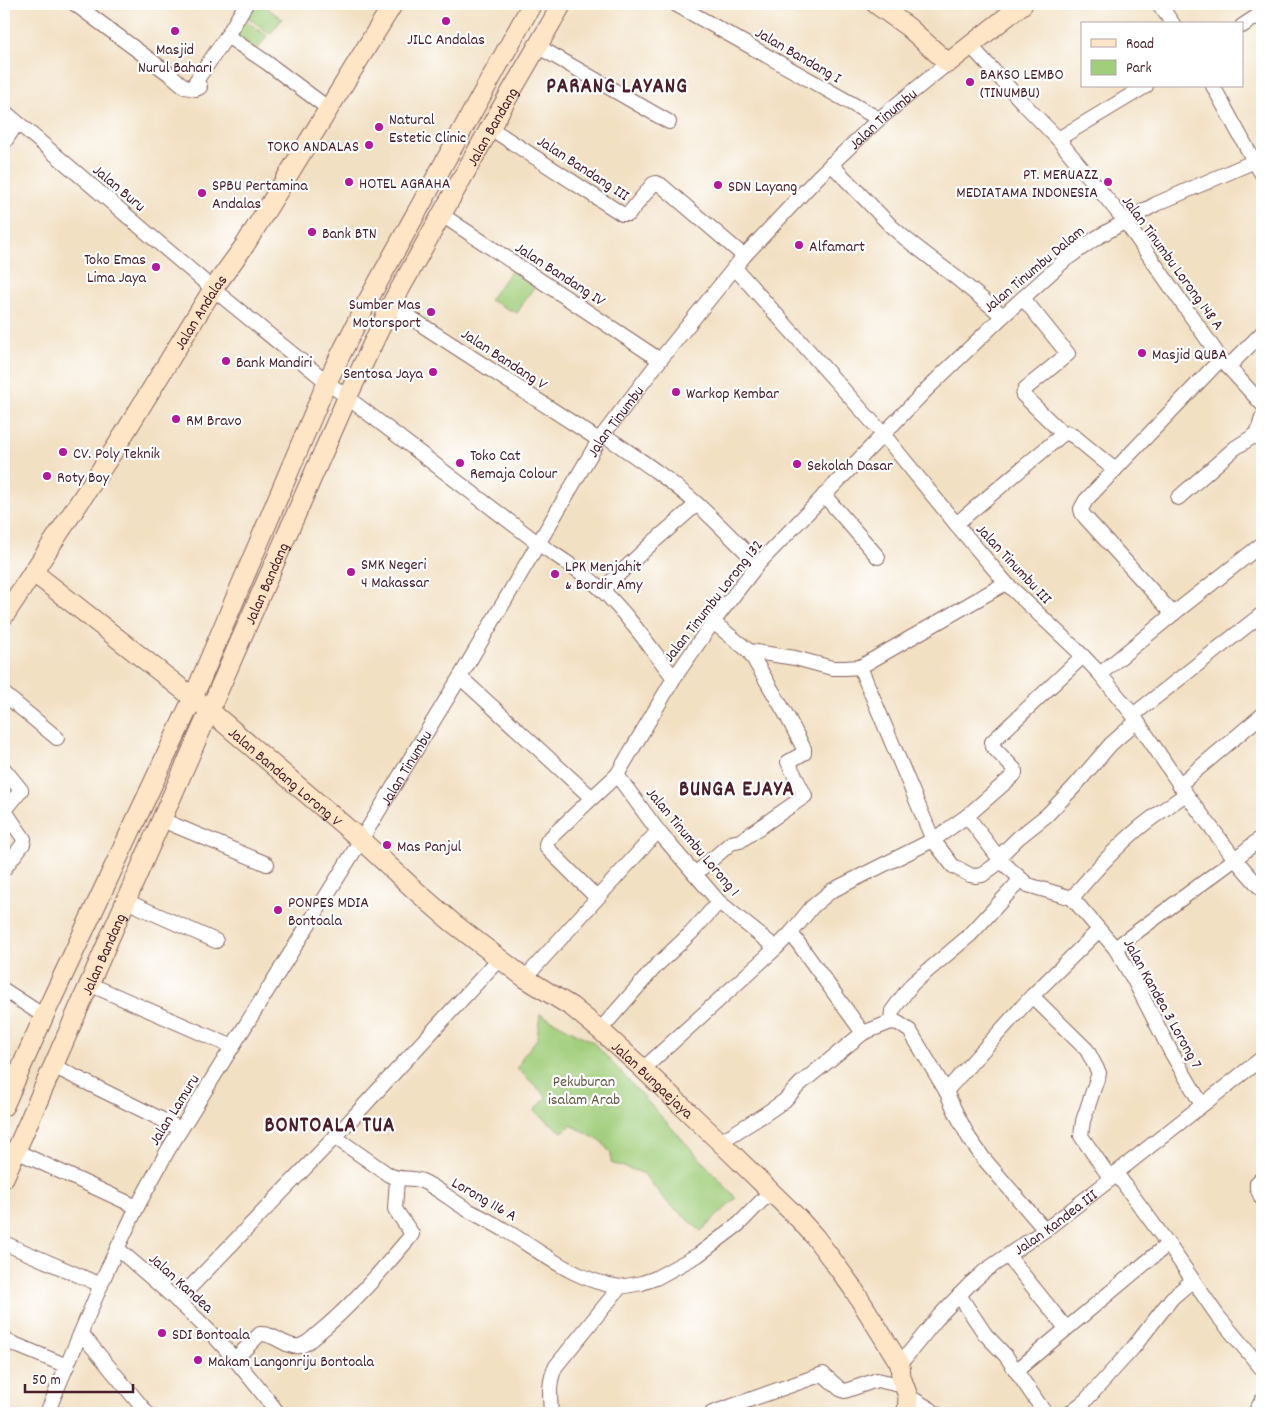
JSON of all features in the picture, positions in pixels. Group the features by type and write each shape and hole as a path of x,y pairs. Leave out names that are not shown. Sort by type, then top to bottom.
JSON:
{"main road":[{"name":"Jalan Andalas","path":"7,606 33,572 116,448 213,289 245,245 393,4"},
{"name":"Jalan Bandang","path":"4,1106 44,1016 193,698 327,382 367,302 532,4"},
{"name":"Jalan Bandang","path":"4,1178 347,398 391,306 490,128 562,4"},
{"path":"876,4 908,27 948,63 1023,4"},
{"path":"33,572 210,711"},
{"name":"Jalan Bandang Lorong V","path":"210,711 361,840"},
{"name":"Jalan Bungaejaya","path":"361,840 439,912 524,978 572,1008 600,1030 720,1142 799,1219 830,1256 900,1364"},
{"path":"900,1364 906,1398"}],"street":[{"path":"85,7 185,87 198,89 200,87 196,81 246,4"},
{"name":"Jalan Bandang I","path":"675,4 879,119"},
{"path":"1159,4 1172,22"},
{"path":"1244,25 1262,13"},
{"path":"227,36 266,62 329,109"},
{"path":"537,46 669,122"},
{"name":"Jalan Tinumbu Lorong 148 A","path":"970,46 1058,139 1125,221 1225,363 1262,404"},
{"name":"Jalan Tinumbu","path":"361,840 602,438 660,360 734,267 831,164 879,119 948,63"},
{"path":"1058,139 1143,88"},
{"path":"1214,88 1245,146 1258,160 1262,174"},
{"name":"Jalan Buru","path":"4,111 213,289 327,382 602,590 620,608 674,678"},
{"path":"4,143 17,123"},
{"name":"Jalan Bandang III","path":"490,128 622,214 629,214 653,184 662,185 744,256"},
{"name":"Jalan Tinumbu Dalam","path":"883,434 1003,316 1065,260 1096,238 1156,204 1258,160"},
{"path":"831,164 892,227 1003,316"},
{"name":"Jalan Bandang IV","path":"442,215 660,360"},
{"name":"Jalan Tinumbu III","path":"734,267 883,434 1006,583 1100,674 1135,718 1183,790 1235,859 1262,890"},
{"path":"1023,298 1068,354 1025,389 1023,395 1063,434"},
{"name":"Jalan Bandang V","path":"391,306 602,438 648,464 697,504 758,564"},
{"path":"1173,614 1081,511 1082,507 1086,500 1115,470 1225,363 1262,333"},
{"path":"1178,498 1235,448 1260,438 1262,418"},
{"path":"956,524 1063,434 1068,433 1075,437 1115,470"},
{"name":"Jalan Tinumbu Lorong 132","path":"617,775 674,678 713,622 758,564 883,434"},
{"path":"824,495 878,557"},
{"path":"602,590 697,504"},
{"path":"1100,674 1262,544"},
{"path":"749,651 795,658 832,668 860,667 1006,583"},
{"path":"860,667 933,840 953,866 975,876 982,875 1000,859 1018,838 1047,815 1135,718 1262,614"},
{"path":"695,874 731,843 740,841 805,796 788,762 804,753 804,749 787,716 749,651 713,622"},
{"path":"643,1069 776,948 805,914 831,891 933,840 967,816 1016,773 993,747 992,742 1083,656"},
{"path":"460,677 592,798"},
{"path":"4,694 57,738"},
{"path":"967,816 1000,859 1020,879 1028,885 1072,898 1090,875 1117,847 1183,790 1262,715"},
{"path":"4,769 21,790 6,809 7,814 24,839 23,844 4,869"},
{"path":"597,898 547,848 546,844 617,775"},
{"name":"Jalan Tinumbu Lorong 1","path":"617,775 658,831 719,902 776,948"},
{"path":"162,820 267,864"},
{"path":"524,978 658,831"},
{"path":"1115,948 1262,838"},
{"name":"Jalan Lamuru","path":"48,1413 101,1285 137,1207 181,1129 361,840"},
{"path":"891,1022 892,1011 912,984 970,935 1020,879"},
{"name":"Jalan Kandea 3 Lorong 7","path":"1072,898 1115,948 1202,1105"},
{"path":"126,901 216,941"},
{"path":"600,1030 656,966 691,933 719,902"},
{"path":"946,1091 1032,996 1099,930"},
{"path":"791,932 864,1033"},
{"path":"177,1300 335,1136 499,959"},
{"path":"89,984 233,1047"},
{"path":"4,990 44,1016"},
{"path":"1032,996 1087,1050 1099,1073 1083,1121 1081,1136 1168,1244 1217,1316 1262,1369"},
{"path":"720,1142 766,1114 864,1033 891,1022 898,1023 910,1031 946,1091 969,1138 984,1159 1046,1230"},
{"name":"Jalan Kandea III","path":"900,1364 940,1315 986,1270 1046,1230 1262,1058"},
{"path":"53,1066 181,1129"},
{"name":"Lorong 116 A","path":"335,1136 397,1179 410,1178 422,1181 468,1210 507,1231 560,1266 603,1285 620,1287"},
{"path":"16,1151 137,1207"},
{"path":"1262,1178 1256,1184 1262,1199"},
{"path":"234,1360 260,1334 273,1336 291,1345 300,1346 306,1343 326,1327 380,1272 412,1234 395,1209 397,1179"},
{"path":"551,1413 550,1384 552,1373 620,1287 642,1284 698,1255 739,1224 770,1192"},
{"path":"4,1243 101,1285"},
{"path":"1016,1371 1168,1244"},
{"name":"Jalan Kandea","path":"118,1249 177,1300 211,1333 278,1413"},
{"path":"1008,1256 1066,1328"},
{"path":"1070,1413 1086,1400 1133,1348 1172,1298 1193,1280"},
{"path":"959,1295 985,1334 1006,1356 1045,1413"},
{"path":"81,1333 147,1413"},
{"path":"4,1340 67,1366"},
{"path":"712,1413 823,1374 840,1389 846,1391 877,1380 906,1398 930,1408 935,1413"},
{"path":"1255,1413 1262,1400"}],"green space":[{"path":"255,4 262,4 282,19 270,34 246,16"},
{"path":"244,19 267,36 257,50 234,34"},
{"path":"511,271 534,287 517,313 489,300"},
{"name":"Pekuburan isalam Arab","path":"540,1014 593,1042 736,1198 701,1231 665,1200 643,1173 611,1163 611,1154 602,1142 571,1125 562,1132 534,1111 547,1097 517,1068 524,1055 537,1039"}],"place":[{"name":"JILC Andalas","path":"446,21"},
{"name":"Masjid Nurul Bahari","path":"175,31"},
{"name":"BAKSO LEMBO (TINUMBU)","path":"970,82"},
{"name":"Natural Estetic Clinic","path":"379,127"},
{"name":"TOKO ANDALAS","path":"369,145"},
{"name":"HOTEL AGRAHA","path":"349,182"},
{"name":"PT. MERUAZZ MEDIATAMA INDONESIA","path":"1108,182"},
{"name":"SDN Layang","path":"718,185"},
{"name":"SPBU Pertamina Andalas","path":"202,193"},
{"name":"Bank BTN","path":"312,232"},
{"name":"Alfamart","path":"799,245"},
{"name":"Toko Emas Lima Jaya","path":"156,267"},
{"name":"Sumber Mas Motorsport","path":"431,312"},
{"name":"Masjid QUBA","path":"1142,353"},
{"name":"Bank Mandiri","path":"226,361"},
{"name":"Sentosa Jaya","path":"433,372"},
{"name":"Warkop Kembar","path":"676,392"},
{"name":"RM Bravo","path":"176,419"},
{"name":"CV. Poly Teknik","path":"63,452"},
{"name":"Toko Cat Remaja Colour","path":"460,463"},
{"name":"Sekolah Dasar","path":"797,464"},
{"name":"Roty Boy","path":"47,476"},
{"name":"SMK Negeri 4 Makassar","path":"351,572"},
{"name":"LPK Menjahit & Bordir Amy","path":"555,574"},
{"name":"Mas Panjul","path":"387,845"},
{"name":"PONPES MDIA Bontoala","path":"278,910"},
{"name":"SDI Bontoala","path":"162,1333"},
{"name":"Makam Langonriju Bontoala","path":"198,1360"}],"district":[{"name":"PARANG LAYANG","path":"617,85"},
{"name":"BUNGA EJAYA","path":"737,788"},
{"name":"BONTOALA TUA","path":"330,1124"}]}
